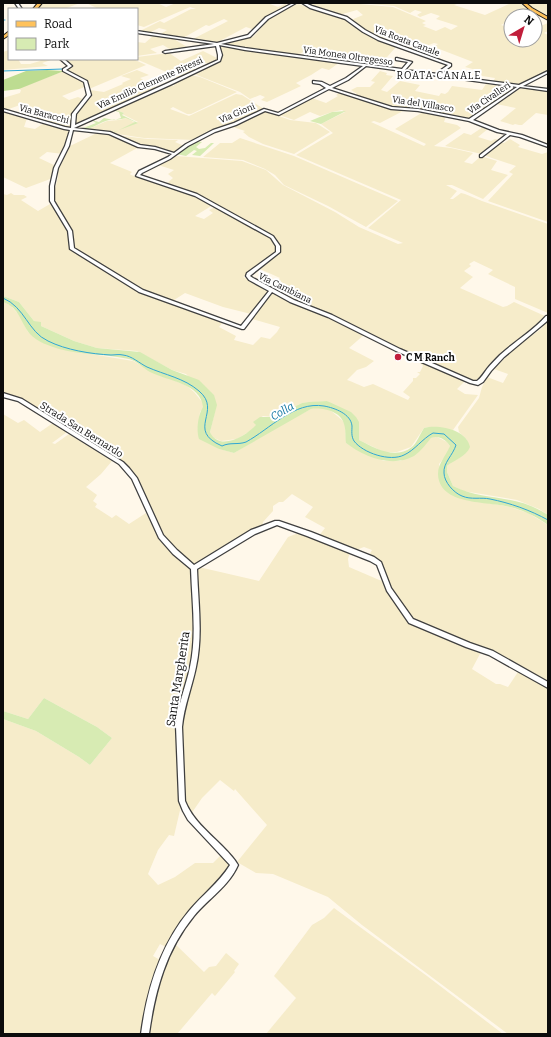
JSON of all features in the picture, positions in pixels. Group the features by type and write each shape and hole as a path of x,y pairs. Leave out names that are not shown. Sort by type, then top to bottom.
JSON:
{"main road":[{"path":"524,3 538,14 548,19"}],"street":[{"path":"217,45 249,36 267,18 295,3"},
{"name":"Via Roata Canale","path":"303,3 346,18 378,39 450,65 442,71 440,75"},
{"name":"Via Monea Oltregesso","path":"138,32 245,49 548,90"},
{"name":"Via Monea Oltregesso","path":"165,52 217,45"},
{"name":"Via Emilio Clemente Biressi","path":"72,128 219,60 220,55 217,45"},
{"name":"Via Monea Oltregesso","path":"181,52 192,49"},
{"path":"397,59 410,62 403,70"},
{"name":"Via Emilio Clemente Biressi","path":"63,60 70,66 64,70 86,82 88,97 74,114 72,128"},
{"name":"Via Gioni","path":"175,154 192,142 214,131 235,124 265,110 278,114 347,79 366,65"},
{"name":"Via Civalleri","path":"470,120 520,86 548,72"},
{"path":"314,82 320,83 329,88"},
{"name":"Via del Villasco","path":"329,88 392,108 418,110 470,120"},
{"name":"Via Baracchi","path":"3,110 72,128 110,133 139,146 155,148 175,154"},
{"name":"Via Civalleri","path":"470,120 548,146"},
{"path":"72,128 65,152 56,168 51,198 70,231 72,249 140,291 242,328 258,304 272,290"},
{"path":"482,156 509,134"},
{"name":"Via Cambiana","path":"175,154 140,172 138,176 196,195 272,237 278,246 278,252 248,276 250,280 272,290 292,302 330,316 405,353 472,382 478,383 498,360 516,344 538,328 548,317"},
{"name":"Strada San Bernardo","path":"3,395 20,400 121,463 134,478 161,536 175,552 194,568"},
{"path":"194,568 253,532 277,523 372,559 379,564 389,589 411,621 491,653 548,685"},
{"name":"Santa Margherita","path":"145,1034 153,988 168,948 192,913 234,864 193,820 182,802 179,728 180,715 192,667 197,638 194,568"}],"shaded area":[{"path":"42,3 80,3 67,8 38,8"},
{"path":"86,3 157,3 166,7 176,3 270,3 278,7 285,4 289,6 267,18 255,30 246,27 216,43 193,39 228,21 224,19 209,26 206,25 183,38 159,35 167,30 159,28 149,33 138,32 160,21 164,23 191,9 196,9 190,7 144,27 138,25 138,8 97,8"},
{"path":"349,3 393,7 426,21 422,23 426,25 423,26 436,31 445,27 451,30 458,26 436,19 440,16 431,13 420,17 417,15 422,12 415,10 410,13 394,6 357,3 460,3 454,5 485,15 511,3 520,3 527,8 503,8 503,24 501,25 503,26 503,48 543,48 543,25 548,23 548,31 544,33 548,35 548,71 519,85 493,82 495,78 482,76 480,71 465,67 473,62 434,47 438,44 434,43 413,51 405,48 413,44 396,38 400,36 395,34 382,39 363,29 351,20 363,15 357,10 339,15 307,4"},
{"path":"527,3 548,3 548,15 543,13 543,8 533,8"},
{"path":"298,4 344,18 396,47 379,66 352,62 356,58 343,55 337,60 312,57 322,49 311,47 298,55 225,44 253,37 269,19"},
{"path":"153,36 174,39 187,47 173,51 163,45 150,49 157,53 138,56 138,42 145,43"},
{"path":"219,46 340,62 329,70 322,68 296,83 301,86 267,102 261,100 265,97 260,95 250,99 240,92 194,74 222,59"},
{"path":"8,50 8,60 19,60 21,64 30,64 40,60 51,60 42,63 48,66 3,70 3,52"},
{"path":"203,51 219,59 209,64 200,61 188,66 197,70 182,77 178,77 138,60 138,57 169,53 181,61"},
{"path":"64,60 135,60 146,65 89,89 87,81 67,70 72,66"},
{"path":"137,70 149,75 140,78 157,88 75,125 75,115 90,98 90,90 104,92 123,84 122,83 131,79 121,76"},
{"path":"64,71 84,81 87,86 62,96 69,100 78,97 85,100 76,110 72,128 20,113 25,111 20,105 6,110 3,108 3,98 20,93 21,90 19,89 22,87"},
{"path":"380,71 387,73 386,75 393,76 381,90 387,92 400,81 420,85 415,91 439,96 441,93 445,94 448,92 452,86 482,90 486,84 515,88 469,119 420,109 394,107 354,96 357,94 351,90 357,87 370,87 375,82 371,81"},
{"path":"191,75 200,77 237,92 191,114 187,114 173,107 170,109 189,116 236,94 242,95 264,109 194,140 144,138 111,133 138,122 122,114 124,113 113,109 161,88 170,85 174,86 175,83"},
{"path":"524,88 548,91 548,115 536,113 522,125 513,125 500,121 516,108 496,104 519,89"},
{"path":"340,92 393,108 405,110 380,123 374,121 371,122 424,146 426,144 395,129 423,112 446,116 444,122 457,125 461,128 434,146 473,153 464,162 472,164 481,156 497,161 491,170 508,175 483,199 452,185 446,185 457,191 450,199 453,199 461,193 465,194 548,224 548,313 515,299 515,287 488,274 493,270 474,261 469,264 471,266 464,271 473,277 460,288 503,307 514,302 547,317 525,335 480,380 473,381 416,357 296,302 280,287 274,284 280,278 260,269 280,253 280,245 273,235 198,194 166,184 173,178 168,174 174,170 158,165 176,156 242,161 266,170 283,185 335,212 359,227 398,244 403,243 368,228 401,200 296,155 333,133 321,124 345,112 342,110 320,116 310,112 294,120 279,115 312,98 326,103 338,96 336,95"},
{"path":"3,111 27,118 24,127 35,129 44,123 70,131 63,154 47,152 39,158 56,166 53,178 26,188 3,177"},
{"path":"265,111 290,120 316,123 330,132 294,154 263,144 249,137 243,132 245,131 230,126"},
{"path":"127,118 135,123 115,132 86,130 107,121"},
{"path":"483,127 489,128 478,137 491,141 495,139 499,140 482,154 445,146 464,133 471,135"},
{"path":"99,132 111,134 139,147 110,163 132,172 130,174 131,175 193,195 213,205 195,216 204,219 213,213 209,210 215,207 269,235 277,245 275,254 243,277 270,290 251,314 223,307 185,293 171,302 142,291 74,248 73,231 56,205 53,197 58,171 70,146"},
{"path":"115,135 148,139 178,140 175,142 184,146 172,153 157,148 140,146"},
{"path":"240,138 294,156 398,201 366,227 328,206 284,185 275,175 265,169 243,160 203,157 220,143 232,143"},
{"path":"510,139 520,145 518,147 542,154 548,152 548,222 488,201 513,174 509,172 516,166 483,155 499,143 504,143"},
{"path":"11,193 14,195 24,195 27,197 21,200 38,211 50,204 69,232 70,246 140,292 223,322 219,327 236,336 234,340 253,345 261,337 270,339 277,332 280,327 252,319 262,304 274,292 296,304 323,314 365,334 349,348 374,361 366,367 357,370 347,380 364,387 373,384 408,400 410,397 403,392 413,381 413,378 416,378 420,374 417,372 420,372 423,366 417,359 466,380 457,389 465,394 478,395 453,430 430,427 424,428 411,447 397,452 384,452 359,440 358,424 327,401 302,403 273,417 263,416 254,422 257,425 237,439 221,441 212,437 210,432 216,407 186,374 172,370 137,351 97,348 74,341 41,326 41,323 34,321 19,302 3,296 3,194 7,195"},
{"path":"3,302 10,305 20,316 28,332 91,354 133,361 160,376 187,386 203,403 199,420 219,449 234,453 284,423 318,407 330,410 342,420 345,424 346,443 363,453 384,461 400,461 417,453 431,438 435,436 447,442 450,446 448,453 439,464 444,489 488,503 510,507 528,513 548,525 548,682 414,620 394,592 382,566 368,557 372,550 364,547 356,550 318,537 325,528 305,517 313,507 292,494 283,502 279,502 273,506 273,511 263,522 262,527 196,565 192,565 164,537 138,478 127,465 22,399 3,393"},
{"path":"548,320 548,515 539,509 517,500 463,491 453,486 447,472 447,466 459,458 467,440 459,432 458,427 479,398 487,377 503,383 508,374 494,369 517,346 541,329"},
{"path":"3,414 18,423 24,420 40,432 53,423 67,432 52,443 55,444 69,434 112,461 101,474 86,487 97,495 93,501 97,504 95,507 112,518 116,515 129,524 146,513 159,538 194,572 194,652 182,702 181,806 174,836 169,835 158,850 148,874 158,885 175,877 195,863 213,863 223,853 231,866 166,947 160,944 153,956 160,960 153,977 144,1034 3,1034 3,719 36,731 90,765 112,738 97,727 44,698 28,719 3,711"},
{"path":"301,532 350,552 348,559 349,567 384,582 409,620 481,652 472,669 496,684 508,687 518,672 548,687 548,1034 508,1034 362,925 328,897 273,874 256,873 237,862 267,825 235,789 234,791 220,780 202,798 191,814 188,810 184,800 181,722 199,626 197,571 200,568 203,568 259,581 288,537"},
{"path":"334,908 503,1034 266,1034 296,998 274,976 312,925 324,918"},
{"path":"175,944 204,972 209,967 216,966 226,953 239,964 234,971 235,972 215,996 212,993 177,1034 150,1034 154,1003 161,972"}],"green space":[{"path":"26,71 64,71 19,89 3,91 3,80"},
{"path":"113,109 124,113 122,115 138,123 119,130 135,122 126,118 116,119 121,118 119,112 112,110"},
{"path":"346,111 321,124 310,121 332,112"},
{"path":"104,118 112,120 105,121 92,128 81,129 96,123 91,120 99,122"},
{"path":"88,130 114,132 111,133"},
{"path":"195,141 202,142 196,147 199,149 205,148 211,143 214,143 200,156 192,155 197,151 194,150 186,156 176,154"},
{"path":"3,296 19,302 34,321 41,322 41,326 74,341 97,348 140,352 172,370 199,380 214,395 217,405 210,432 214,438 220,441 233,440 246,434 256,425 253,422 260,417 273,417 302,403 327,401 351,412 356,417 359,422 359,440 378,449 392,453 399,453 412,447 424,428 437,427 458,432 468,441 470,447 463,456 447,466 447,472 453,486 477,494 524,503 548,515 548,525 530,514 515,508 466,500 455,497 447,492 440,484 438,470 450,446 442,439 437,437 431,438 417,454 406,459 388,461 378,459 361,453 346,443 345,428 342,420 335,413 325,409 311,409 234,453 219,449 199,439 198,423 203,407 201,399 190,388 150,372 129,359 68,351 44,343 30,334 13,308 3,302"},
{"path":"44,698 97,727 112,738 90,765 36,731 3,719 3,711 28,719"}],"waterway":[{"path":"3,71 63,69"},
{"name":"Colla","path":"3,298 16,307 36,332 48,341 63,347 87,353 126,356 147,367 181,380 199,391 205,398 208,406 205,427 206,433 211,440 222,446 246,442 292,412 313,406 324,406 342,412 349,418 352,426 352,435 354,441 358,445 370,453 384,457 398,457 404,455 433,433 444,434 456,445 445,466 444,476 450,487 459,495 472,498 490,499 512,505 548,520"}],"place":[{"name":"C M Ranch","path":"398,357"}],"district":[{"name":"ROATA CANALE","path":"439,75"}]}
